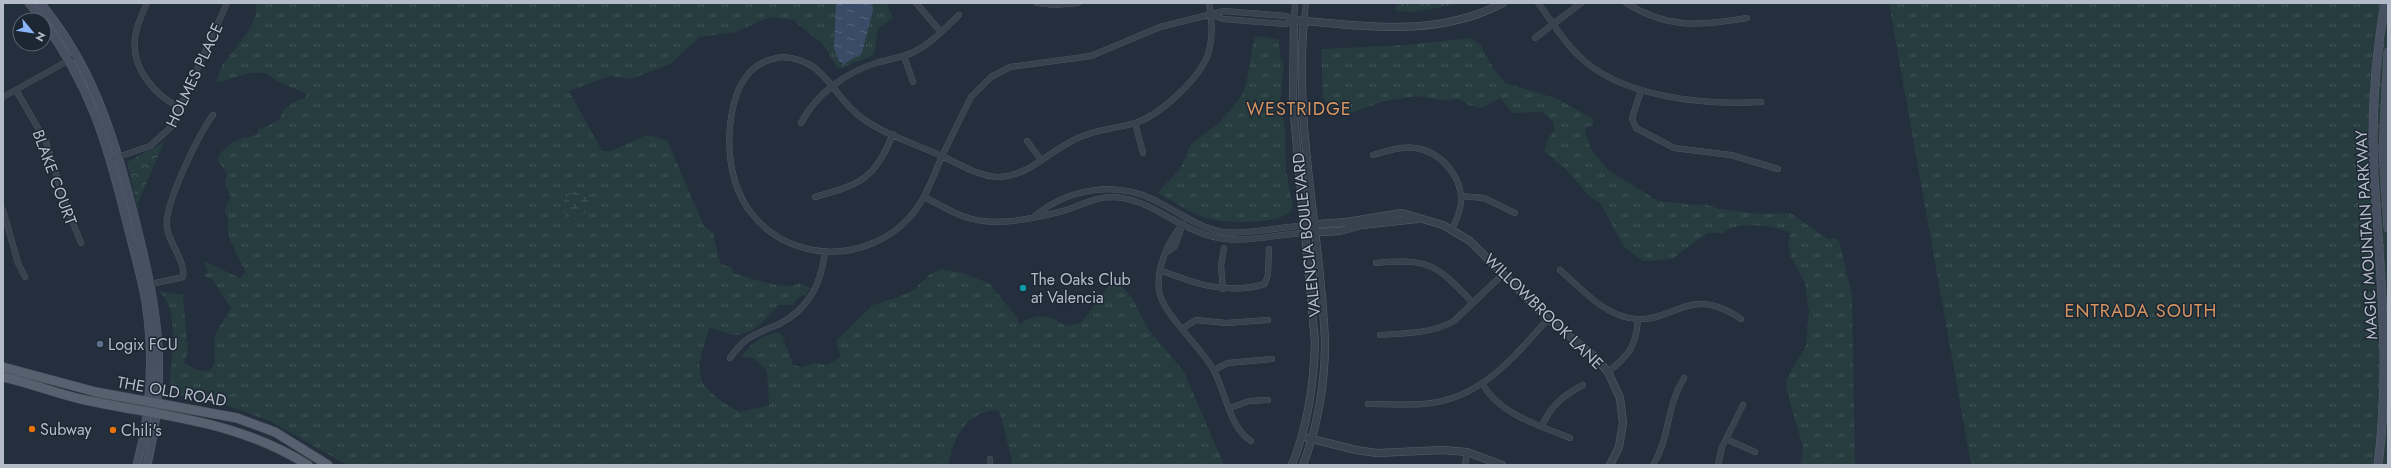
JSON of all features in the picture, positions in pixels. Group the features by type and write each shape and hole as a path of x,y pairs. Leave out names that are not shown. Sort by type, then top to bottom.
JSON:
{"main road":[{"path":"29,3 36,12"},
{"name":"MAGIC MOUNTAIN PARKWAY","path":"2378,465 2382,442 2387,380 2373,132 2377,61 2385,3"},
{"path":"43,4 76,56 102,107 151,284 159,346 158,403 152,412 137,465"},
{"path":"52,34 69,60 96,112 115,158 146,301 150,340 148,401 152,412 147,465"},
{"name":"MAGIC MOUNTAIN PARKWAY","path":"2388,52 2383,151 2388,228"},
{"name":"THE OLD ROAD","path":"3,368 81,389 249,422 288,440 328,465"},
{"name":"THE OLD ROAD","path":"3,377 84,400 152,412 215,425 244,433 272,444 308,465"}],"street":[{"path":"147,3 135,37 136,56 144,75 157,92 181,108"},
{"name":"HOLMES PLACE","path":"115,158 143,150 157,142 171,127 181,108 227,3"},
{"path":"916,3 941,32"},
{"path":"1037,3 1055,5 1078,3"},
{"path":"1209,3 1211,15 1209,51 1201,68 1159,112 1135,123 1075,139 1023,172 997,177 979,173 942,156 893,134 862,118 850,108 820,71 802,60 782,57 761,63 746,75 738,90 732,113 730,144 734,182 752,214 771,232 790,243 825,252 860,248 888,236 910,217 924,197 942,156 971,96 981,85 1000,71 1020,64 1090,56 1160,27 1211,15 1224,11 1286,16 1294,20 1394,28 1425,27 1453,22 1486,12 1503,3"},
{"name":"VALENCIA BOULEVARD","path":"1292,465 1302,436 1312,392 1315,342 1306,233 1294,121 1292,48 1295,3"},
{"name":"VALENCIA BOULEVARD","path":"1303,465 1312,439 1322,396 1325,361 1324,320 1304,113 1302,65 1306,3"},
{"path":"1538,3 1577,54 1589,65 1616,82 1642,91 1728,102 1761,102"},
{"path":"1535,38 1581,3"},
{"path":"1626,3 1644,14 1672,23 1710,24 1747,18"},
{"path":"801,123 812,103 832,86 864,68 904,56 925,46 960,15"},
{"path":"1211,15 1223,19 1286,24 1294,20"},
{"path":"3,97 76,56"},
{"path":"904,56 913,82"},
{"name":"BLAKE COURT","path":"16,90 46,142 64,200 81,244"},
{"path":"1642,91 1632,118 1636,128 1674,148 1731,155 1778,169"},
{"path":"151,284 183,277 183,269 167,228 168,211 204,129 213,115"},
{"path":"1135,123 1143,153"},
{"path":"815,197 855,184 866,178 880,162 893,134"},
{"path":"1027,141 1041,160"},
{"path":"1374,155 1406,147 1424,150 1447,165 1457,181 1461,196 1459,212 1452,229"},
{"path":"1035,216 1052,204 1071,196 1084,191 1100,190 1125,191 1144,196 1208,228 1225,232 1305,225"},
{"path":"1461,196 1484,198 1515,213"},
{"path":"924,197 962,216 981,220 1012,222 1035,216 1044,216 1096,199 1112,197 1143,204 1208,236 1225,240 1253,240 1306,233"},
{"path":"3,210 18,263 25,277"},
{"name":"WILLOWBROOK LANE","path":"1305,225 1346,222 1397,212 1408,214 1417,219 1452,229 1477,247 1548,319 1594,355 1608,372 1620,398 1623,423 1619,447 1613,464"},
{"path":"1186,218 1175,246 1167,252 1160,270 1159,279 1161,296 1169,312 1183,328 1214,370 1240,432 1251,441"},
{"name":"WILLOWBROOK LANE","path":"1306,233 1340,231 1362,225 1417,219"},
{"path":"1223,288 1221,266 1224,248"},
{"path":"1160,270 1202,286 1223,288 1256,287 1265,284 1268,274 1269,249"},
{"path":"730,358 746,339 757,332 780,323 801,309 816,289 822,271 825,252"},
{"path":"1376,263 1405,260 1436,268 1473,303"},
{"path":"1560,270 1611,311 1638,319 1654,318 1692,304 1701,303 1719,306 1741,318"},
{"path":"1380,335 1437,329 1454,321 1503,274"},
{"path":"1368,404 1423,404 1440,402 1483,385 1509,362 1548,319"},
{"path":"1608,372 1629,352 1637,335 1638,319"},
{"path":"1183,328 1196,320 1226,323 1268,320"},
{"path":"1214,370 1228,363 1272,359"},
{"path":"1653,465 1665,439 1674,397 1684,378"},
{"path":"1483,385 1489,396 1503,408 1570,438"},
{"path":"1542,426 1549,411 1562,397 1583,385"},
{"path":"1230,408 1249,401 1268,400"},
{"path":"1718,465 1726,439 1743,406"},
{"path":"1302,436 1377,453 1443,450 1467,452 1502,465"},
{"path":"1726,439 1755,452"},
{"path":"1465,465 1467,452"}],"green space":[{"path":"255,3 886,3 893,18 878,29 874,55 838,69 824,45 793,20 769,17 736,32 700,37 670,64 631,79 610,76 569,91 602,151 611,151 647,135 667,140 704,226 713,233 720,264 731,267 733,273 757,280 786,286 799,283 810,288 806,295 800,296 793,305 778,305 760,324 748,332 735,335 710,327 704,343 700,368 701,378 705,386 725,403 740,412 769,405 767,370 753,358 742,357 744,353 757,341 768,335 779,333 782,335 793,365 801,367 816,363 827,365 841,357 836,341 873,305 899,297 915,289 930,274 941,269 963,273 990,284 1017,318 1019,324 1026,320 1042,316 1053,319 1066,326 1081,323 1109,286 1120,285 1132,298 1148,329 1184,372 1224,465 1013,465 1000,413 997,410 986,412 969,421 958,436 948,465 347,465 270,421 225,405 175,394 169,389 173,351 170,311 166,300 159,291 183,295 188,352 184,363 197,370 209,371 215,359 214,342 216,334 231,308 212,279 204,276 208,272 204,261 240,278 246,271 240,262 228,235 228,219 225,211 227,203 231,197 225,184 227,174 217,159 229,145 238,140 257,135 259,128 266,127 280,119 283,110 299,99 304,99 307,94 281,83 265,73 250,73 216,83 221,68 250,28 256,11"},
{"path":"1397,3 1462,3 1415,12 1395,11"},
{"path":"1889,3 2388,3 2388,465 1971,465"},
{"path":"1259,36 1279,40 1280,57 1284,63 1280,102 1285,129 1286,171 1293,207 1288,213 1278,218 1266,221 1237,222 1203,217 1157,193 1180,169 1191,144 1218,124 1241,97 1246,84 1254,39"},
{"path":"1472,38 1481,46 1493,68 1505,83 1558,99 1593,119 1593,125 1586,127 1585,131 1591,149 1608,170 1658,201 1696,205 1705,204 1719,209 1759,214 1790,213 1828,239 1836,238 1839,241 1852,296 1855,465 1801,465 1803,447 1786,388 1787,378 1806,345 1809,311 1805,283 1791,257 1788,242 1791,233 1767,226 1746,225 1729,229 1724,233 1708,233 1672,259 1643,261 1624,247 1601,204 1587,194 1567,170 1544,151 1548,139 1554,131 1553,122 1542,112 1512,113 1501,98 1481,108 1468,105 1459,99 1442,100 1417,96 1384,101 1348,114 1334,113 1323,97 1321,49 1406,45"},
{"path":"164,142 138,203 138,210 127,162"},
{"path":"581,190 589,197 592,207 577,219 571,219 564,211 562,204 570,193"}],"water":[{"path":"836,3 872,3 873,10 862,53 844,64 839,61 834,48"}],"place":[{"name":"The Oaks Club at Valencia","path":"1023,288"},
{"name":"Logix FCU","path":"100,344"},
{"name":"Subway","path":"32,429"},
{"name":"Chili's","path":"113,430"}],"district":[{"name":"WESTRIDGE","path":"1299,109"},
{"name":"ENTRADA SOUTH","path":"2141,311"}]}
